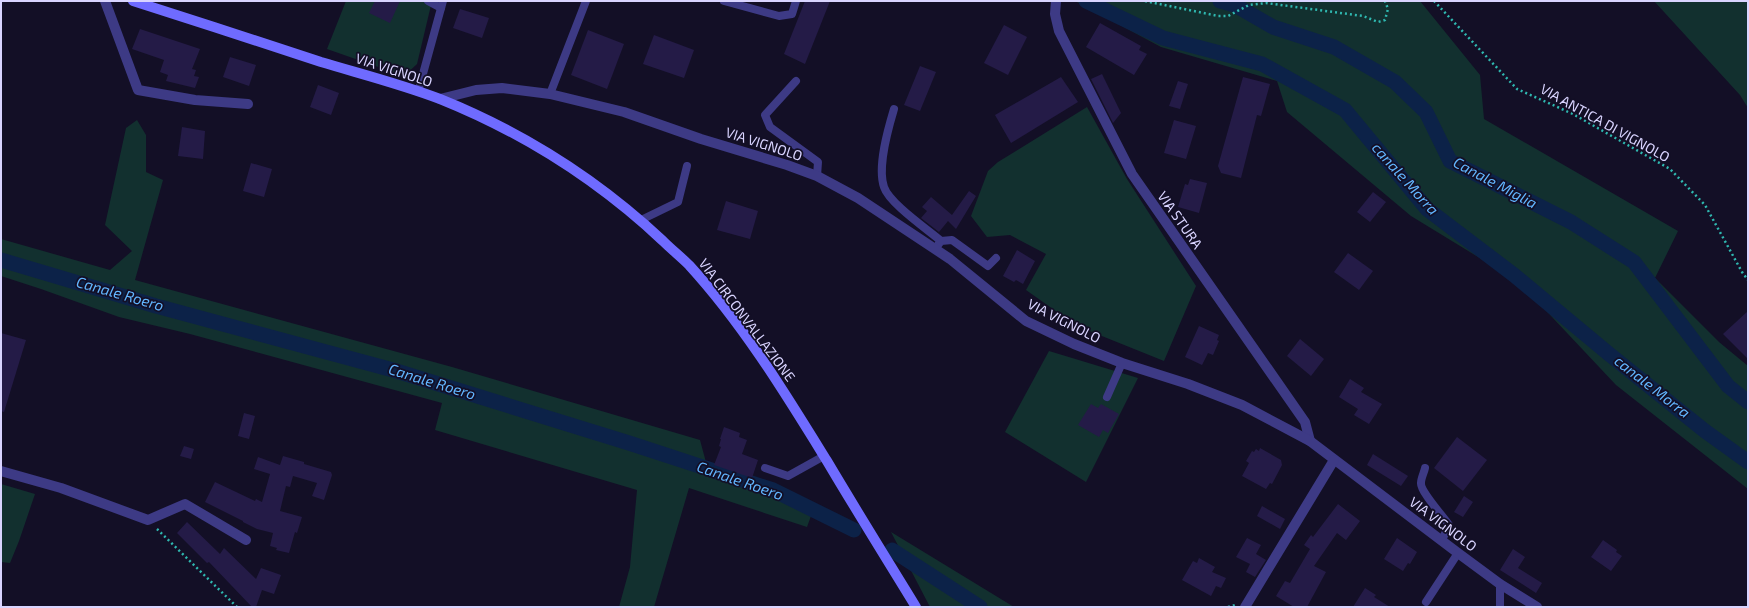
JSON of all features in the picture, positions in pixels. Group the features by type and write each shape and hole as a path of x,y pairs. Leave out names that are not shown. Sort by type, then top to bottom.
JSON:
{"main road":[{"name":"VIA VIGNOLO","path":"133,1 440,99"},
{"name":"VIA CIRCONVALLAZIONE","path":"440,99 486,120 555,159 604,191 641,220 688,264 722,305 785,392 916,607"}],"street":[{"path":"105,1 138,90 195,100 248,104"},
{"name":"VIA STURA","path":"1056,1 1055,14 1059,31 1132,174 1305,422 1310,441"},
{"name":"VIA VIGNOLO","path":"440,99 476,90 502,88 550,94 624,112 701,139 787,165 817,176 938,245 950,259 1026,320 1074,344 1122,363 1188,384 1242,405 1310,441 1500,584 1537,607"},
{"path":"1245,607 1334,460"},
{"path":"1,470 61,488 148,520 185,504 246,540"}],"lane":[{"path":"418,92 442,4 428,1"},
{"path":"550,94 586,1"},
{"path":"724,1 780,16 792,14 796,1"},
{"path":"796,81 765,115 770,127 818,162 817,176"},
{"path":"894,109 885,137 881,175 884,188 895,204 938,245 952,240 988,266 996,258"},
{"path":"641,220 678,202 687,166"},
{"path":"1107,396 1122,363"},
{"path":"765,468 788,476 824,456"},
{"path":"1425,468 1420,484 1423,492 1439,510 1449,525 1442,540"},
{"path":"1426,602 1458,553"},
{"path":"1500,584 1500,607"}],"path":[{"path":"1145,1 1218,16 1228,16 1250,5 1266,3 1363,16 1378,22 1385,20 1388,9 1384,1"},
{"name":"VIA ANTICA DI VIGNOLO","path":"1434,1 1518,89 1552,103 1573,114 1670,169 1705,205 1742,272 1748,280"},
{"path":"148,520 237,607"}],"green space":[{"path":"346,1 432,1 417,64 404,76 327,49"},
{"path":"1075,1 1420,1 1480,75 1484,119 1678,231 1655,278 1719,342 1748,366 1748,489 1616,385 1519,282 1411,216 1287,112 1277,81 1161,47"},
{"path":"1654,1 1748,1 1748,108 1740,95"},
{"path":"1087,107 1127,179 1196,286 1164,361 1077,326 1026,290 1046,254 1010,235 987,237 971,216 988,171 998,162"},
{"path":"137,120 146,135 146,172 163,180 135,280 452,367 700,440 707,466 759,483 773,485 815,505 807,527 689,488 654,607 619,607 630,567 637,490 435,430 442,403 190,334 119,317 1,276 1,239 110,270 132,251 105,225 126,128"},
{"path":"1049,351 1138,378 1086,482 1005,432"},
{"path":"1,484 35,494 10,563 1,562"},
{"path":"891,532 1014,607 930,607"}],"building":[{"path":"375,1 400,1 390,23 369,13"},
{"path":"805,1 830,1 805,64 784,54"},
{"path":"460,9 489,18 482,38 453,28"},
{"path":"1100,23 1141,46 1139,50 1147,54 1134,75 1086,47"},
{"path":"1004,25 1027,37 1008,75 984,63"},
{"path":"140,29 200,49 192,69 196,70 194,76 199,77 195,88 166,81 168,75 160,72 164,60 132,49"},
{"path":"588,30 624,44 607,89 571,75"},
{"path":"654,35 694,50 684,78 643,64"},
{"path":"230,57 256,65 249,86 223,77"},
{"path":"920,66 936,72 920,111 904,105"},
{"path":"1102,74 1121,113 1113,123 1091,79"},
{"path":"1061,77 1078,102 1011,143 995,115"},
{"path":"1243,77 1270,84 1261,116 1257,115 1241,178 1221,173 1218,166"},
{"path":"1178,81 1188,84 1180,109 1169,106"},
{"path":"318,85 339,93 331,115 310,107"},
{"path":"1174,120 1196,126 1186,159 1164,153"},
{"path":"182,127 205,131 203,159 178,156"},
{"path":"251,163 272,169 264,197 243,191"},
{"path":"1190,179 1207,183 1199,213 1178,207 1185,184 1188,185"},
{"path":"969,191 976,196 956,229 948,221 939,232 921,218 927,211 922,207 931,197 952,215"},
{"path":"1373,192 1386,202 1370,222 1357,212"},
{"path":"726,201 758,211 750,239 717,230"},
{"path":"1017,250 1035,261 1023,284 1016,280 1014,282 1003,276"},
{"path":"1348,253 1373,271 1359,290 1334,272"},
{"path":"1748,311 1748,359 1723,334"},
{"path":"1199,326 1219,335 1217,340 1219,341 1213,355 1208,353 1202,365 1185,357"},
{"path":"1,333 26,340 4,412 1,411"},
{"path":"1300,339 1324,359 1311,376 1287,356"},
{"path":"1350,379 1364,388 1361,392 1382,404 1369,424 1354,415 1358,409 1339,397"},
{"path":"1091,404 1098,408 1101,404 1119,414 1108,433 1103,430 1099,437 1078,425"},
{"path":"244,413 255,416 249,439 238,436"},
{"path":"724,427 740,433 739,437 747,440 742,454 758,460 752,478 714,465 721,447 719,446 720,439"},
{"path":"1457,437 1487,460 1463,491 1434,468"},
{"path":"184,446 194,449 191,459 180,456"},
{"path":"1260,448 1281,460 1282,465 1272,484 1270,483 1266,489 1242,476 1249,463 1246,461 1252,451 1254,452 1256,449 1259,451"},
{"path":"1373,454 1408,476 1401,486 1367,465"},
{"path":"283,456 331,472 332,475 324,500 312,496 317,483 293,476 290,487 286,486 280,511 302,517 297,533 295,532 289,553 276,550 277,548 270,546 273,533 257,529 205,502 215,482 255,501 256,499 262,502 270,474 254,469 258,457 280,465"},
{"path":"1464,496 1473,502 1463,517 1454,512"},
{"path":"1338,504 1360,521 1346,540 1337,533 1314,566 1326,572 1307,607 1294,607 1276,596 1285,581 1290,583 1310,549 1304,545 1311,535 1313,537"},
{"path":"1262,506 1285,519 1280,529 1257,516"},
{"path":"187,522 220,554 224,548 256,579 261,568 281,575 274,594 262,590 256,607 252,607 209,562 207,563 177,533"},
{"path":"1247,538 1261,545 1256,554 1266,560 1255,577 1246,572 1250,564 1236,557"},
{"path":"1397,538 1417,552 1410,564 1408,563 1403,571 1384,559"},
{"path":"1603,540 1617,550 1616,552 1622,556 1611,571 1591,557"},
{"path":"1513,549 1525,557 1518,568 1542,583 1536,593 1500,570"},
{"path":"1199,558 1215,567 1212,572 1226,578 1221,588 1216,586 1211,596 1182,580 1193,561 1197,563"},
{"path":"1365,588 1376,595 1374,597 1390,607 1353,607"}],"waterway":[{"name":"canale Morra","path":"1086,1 1163,38 1262,64 1345,110 1427,209 1514,275 1705,431 1748,462"},
{"name":"Canale Miglia","path":"1220,1 1235,5 1273,27 1334,47 1395,82 1426,112 1450,161 1571,222 1634,262 1728,386 1748,402"},
{"name":"Canale Roero","path":"1,260 156,306 393,370 629,443 773,490 854,530"},
{"name":"Canale Roero","path":"892,550 980,607"}]}
